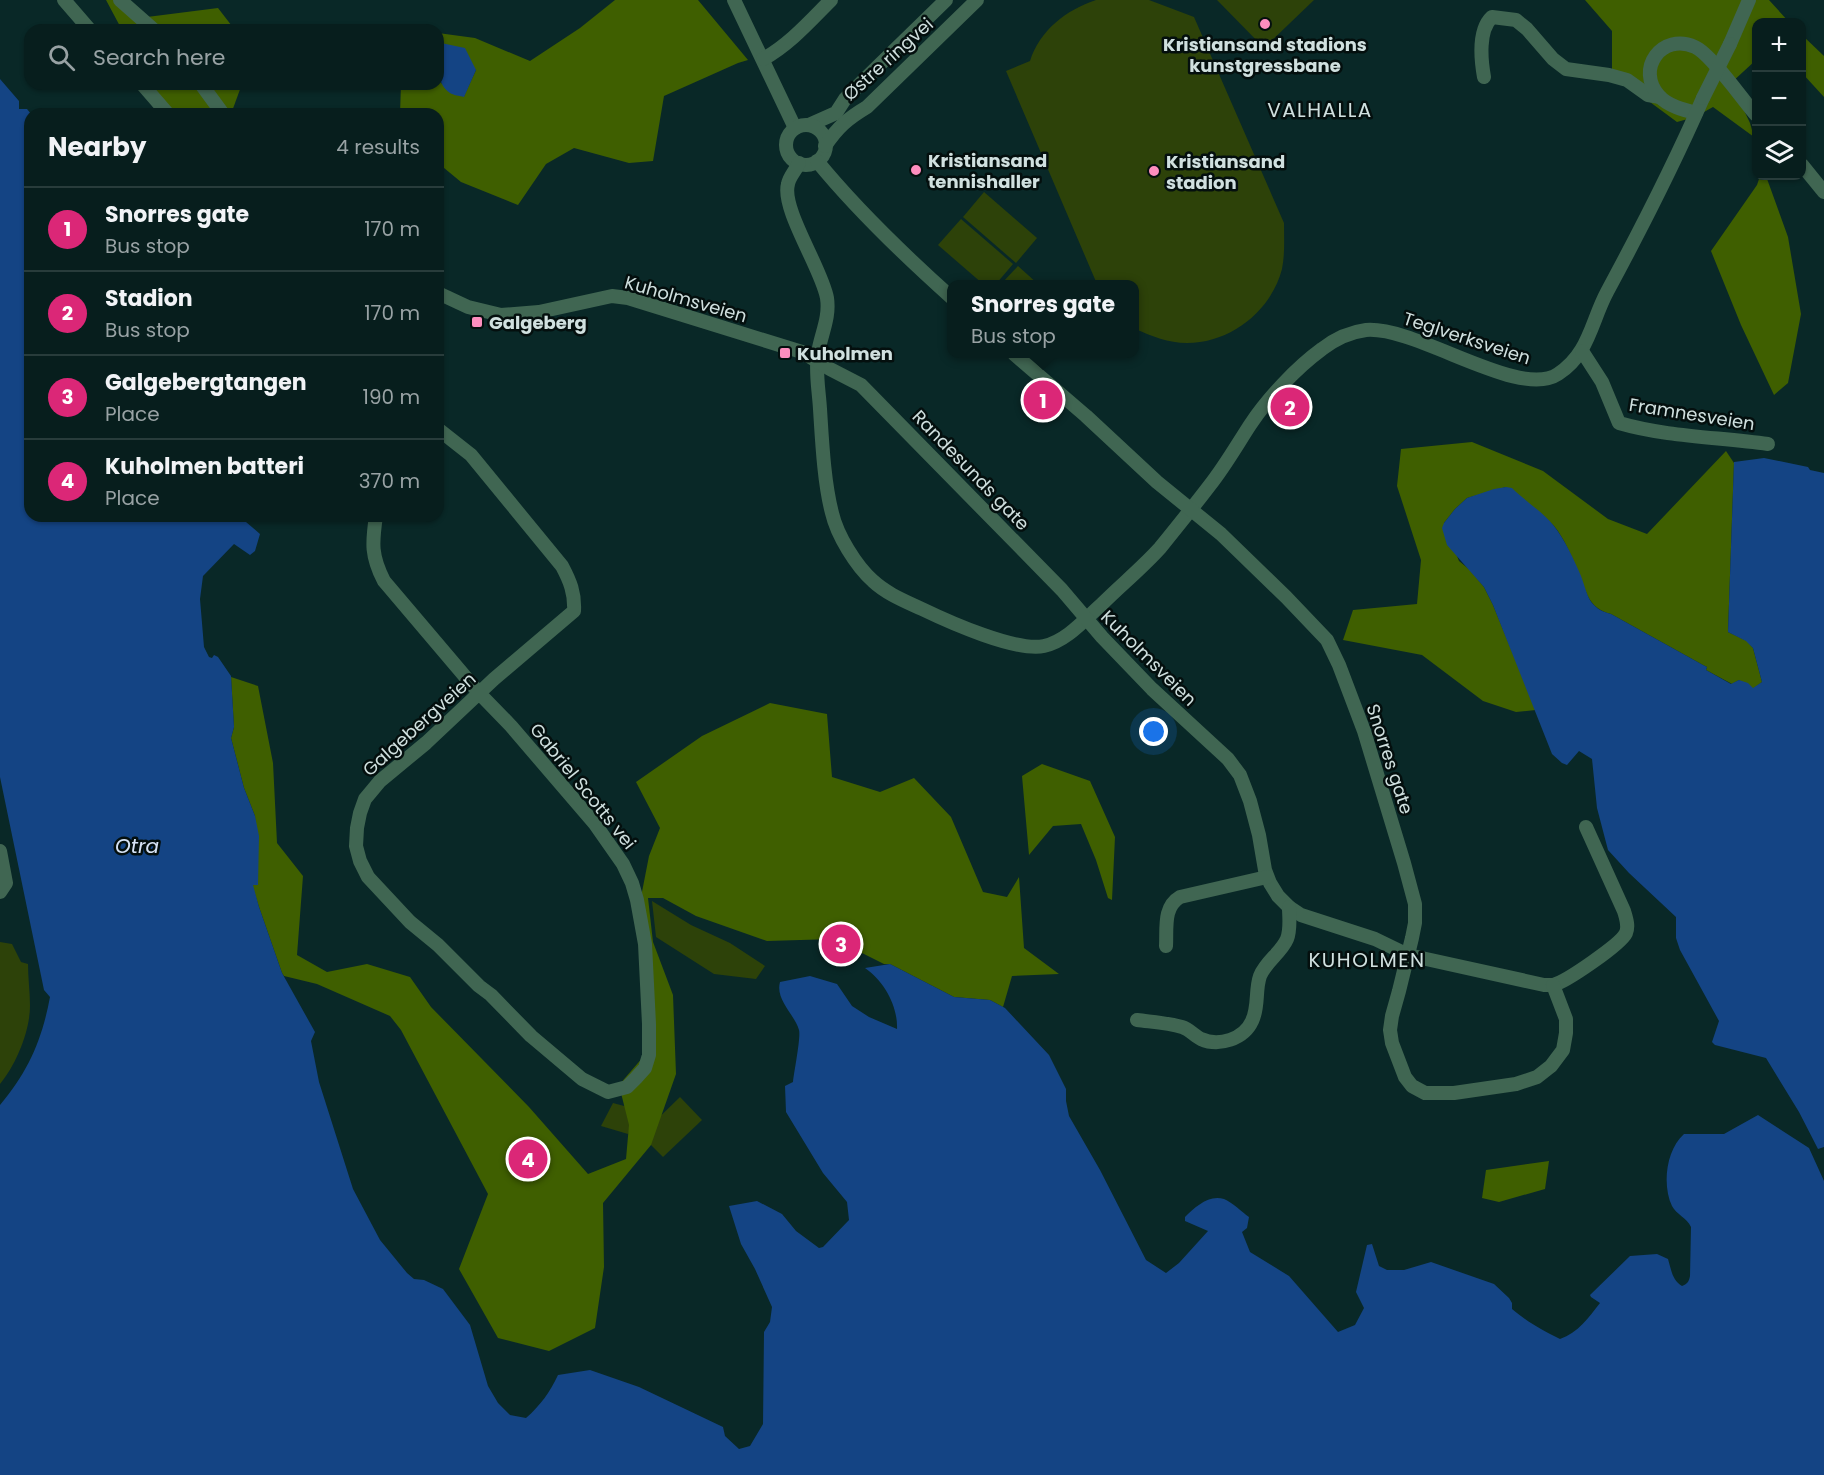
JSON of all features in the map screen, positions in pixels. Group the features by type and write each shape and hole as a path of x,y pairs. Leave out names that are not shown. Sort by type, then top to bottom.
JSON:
{"street":[{"path":"63,0 85,24"},
{"path":"120,0 147,24"},
{"path":"734,0 795,128"},
{"path":"763,59 791,39 831,0"},
{"name":"Østre ringvei","path":"809,125 836,114 845,99 945,0"},
{"name":"Østre ringvei","path":"825,146 836,129 867,107 977,0"},
{"name":"Teglverksveien","path":"1086,619 1154,554 1219,474 1263,406 1309,359 1339,338 1368,330 1395,333 1442,349 1491,370 1525,379 1550,378 1567,367 1582,351 1606,294 1630,250 1749,0"},
{"path":"1484,77 1482,41 1485,26 1492,17 1516,20 1553,59 1566,69 1627,80 1648,95 1660,97"},
{"path":"1696,113 1671,105 1653,88 1649,75 1651,61 1658,51 1682,43 1695,47 1707,55 1752,110"},
{"path":"148,90 164,108"},
{"path":"205,90 219,108"},
{"path":"809,125 820,131 825,140 824,152 817,161 799,163 788,154 786,140 795,128 809,125"},
{"path":"817,161 844,194 909,260 947,294"},
{"name":"Kuholmsveien","path":"799,163 787,185 788,199 824,285 828,303 826,327 818,350 817,362 821,428 832,518 848,549 864,572 873,581 900,599 947,621 1022,646 1044,646 1057,641 1086,619 1152,689 1228,759 1240,775 1255,820 1265,870 1278,896 1289,907 1300,915 1375,939 1408,954 1544,985 1553,985"},
{"path":"1806,170 1824,192"},
{"name":"Kuholmsveien","path":"444,296 468,307 501,315 539,312 612,296 628,298 802,352 817,362"},
{"name":"Framnesveien","path":"1582,351 1602,382 1619,423 1702,437 1768,444"},
{"name":"Snorres gate","path":"1019,358 1157,482 1221,534 1327,640 1364,731 1415,904 1415,923 1408,954"},
{"name":"Randesunds gate","path":"817,362 861,385 1062,590 1086,619"},
{"name":"Galgebergveien","path":"444,434 471,455 562,566 571,584 575,599 574,611 380,781 365,800 360,813 356,846 368,877 410,922 438,945 531,1036 582,1078 608,1092"},
{"name":"Gabriel Scotts vei","path":"375,522 376,564 384,581 595,824 623,864 632,883 645,944 650,1024 649,1055 645,1068 627,1087 608,1092"},
{"path":"1408,954 1390,1030 1392,1043 1405,1077 1412,1086 1425,1093 1454,1093 1516,1084 1537,1077 1551,1066 1563,1050 1566,1033 1566,1019 1553,985 1588,965 1623,938 1627,931 1624,911 1586,827"},
{"path":"0,851 3,888"},
{"path":"1166,946 1168,909 1173,901 1180,897 1268,877"},
{"path":"1137,1020 1184,1027 1210,1042 1229,1040 1247,1029 1253,1020 1260,976 1287,940 1289,907"}],"green space":[{"path":"106,0 129,0 147,17 218,8 230,24 119,24"},
{"path":"615,0 698,0 748,60 664,96 653,161 629,163 574,148 546,164 518,205 461,182 444,168 444,108 400,108 401,90 444,90 444,85 464,96 476,70 444,45 444,34 475,38 530,61 580,28"},
{"path":"1096,0 1149,0 1194,17 1284,223 1284,252 1277,284 1259,311 1247,322 1219,337 1203,342 1180,343 1160,339 1139,331 1139,280 1095,280 1006,71 1030,61 1034,50 1047,31 1074,9"},
{"name":"Kristiansand stadions kunstgressbane","path":"1217,0 1314,0 1264,48"},
{"path":"1585,0 1769,0 1785,18 1752,18 1752,64 1731,83 1750,123 1752,136 1713,107 1695,117 1677,122 1612,74 1612,31"},
{"path":"1806,39 1824,56 1824,97 1806,77"},
{"path":"154,90 240,90 233,108 165,108"},
{"path":"1759,180 1767,180 1788,237 1801,314 1788,383 1774,395 1741,325 1711,251"},
{"path":"984,192 1037,238 1016,263 963,217"},
{"path":"961,219 1013,264 999,280 978,280 938,245"},
{"path":"1018,266 1034,280 1005,280"},
{"path":"1472,442 1543,471 1608,519 1647,534 1726,451 1734,463 1728,632 1747,641 1753,648 1762,682 1753,689 1739,680 1732,684 1706,670 1707,667 1597,608 1589,598 1558,531 1506,487 1467,498 1444,523 1459,561 1484,587 1493,605 1536,710 1516,712 1483,701 1422,655 1343,640 1353,610 1417,604 1421,560 1397,486 1401,449"},
{"path":"231,677 258,686 273,763 277,843 303,876 297,955 327,972 367,964 410,977 431,1007 529,1107 588,1174 626,1159 629,1125 619,1085 644,1056 641,897 649,856 660,828 636,782 702,736 770,703 827,714 832,777 880,792 914,778 951,817 983,892 1007,897 1019,877 1024,948 1059,974 1012,976 1003,1007 990,1000 954,997 890,964 884,964 834,939 767,941 696,916 663,898 648,898 653,942 673,995 676,1074 651,1145 603,1203 604,1267 595,1328 549,1351 498,1338 459,1269 488,1194 401,1030 390,1016 317,984 284,976 282,973 252,885 258,885 255,816 244,788 231,738 234,727"},
{"path":"1042,764 1090,781 1115,837 1112,900 1108,898 1081,824 1053,826 1029,855 1022,776"},
{"path":"652,901 691,925 730,943 765,966 756,979 714,974 656,937"},
{"path":"0,942 12,944 21,962 28,964 30,1006 28,1026 21,1047 0,1084"},
{"path":"680,1097 702,1120 663,1157 641,1135"},
{"path":"613,1103 639,1110 628,1134 601,1126"},
{"path":"1549,1161 1545,1189 1499,1202 1482,1198 1486,1170"}],"water":[{"path":"444,44 465,48 476,70 464,97 445,89"},
{"name":"Otra","path":"0,79 19,101 19,109 24,109 24,522 246,522 260,534 255,551 250,555 234,544 203,576 200,599 204,647 209,657 212,658 214,655 218,657 231,676 234,727 231,738 259,836 258,885 253,885 259,907 282,973 315,1032 311,1041 319,1082 353,1189 380,1240 407,1273 414,1279 424,1280 443,1289 470,1325 488,1386 498,1403 510,1415 526,1418 536,1409 558,1375 590,1370 639,1387 723,1427 725,1436 739,1449 750,1446 763,1424 764,1332 770,1322 772,1307 741,1244 729,1206 757,1201 782,1214 796,1231 819,1248 823,1247 849,1220 847,1202 823,1173 786,1112 785,1086 793,1082 799,1030 780,995 780,982 810,976 837,984 852,1006 869,1017 897,1029 895,1012 884,987 865,968 890,964 954,997 990,1000 1005,1008 1049,1055 1066,1089 1069,1116 1100,1170 1146,1260 1166,1273 1179,1263 1208,1231 1185,1221 1185,1217 1208,1200 1224,1199 1249,1217 1247,1228 1242,1232 1250,1252 1289,1276 1338,1332 1355,1325 1364,1308 1356,1292 1367,1245 1372,1244 1379,1266 1387,1270 1404,1270 1431,1262 1494,1284 1509,1298 1512,1309 1535,1326 1560,1339 1578,1329 1587,1319 1600,1303 1590,1295 1630,1256 1657,1254 1668,1259 1679,1284 1682,1286 1686,1284 1690,1276 1691,1227 1674,1209 1669,1198 1667,1178 1673,1149 1684,1134 1724,1134 1758,1115 1809,1148 1824,1181 1824,1475 0,1475 0,1105 26,1068 43,1027 50,997 44,990 0,777"},
{"path":"1764,458 1808,467 1810,470 1824,473 1824,1147 1818,1149 1799,1112 1766,1058 1715,1045 1712,1042 1719,1021 1680,950 1676,938 1676,917 1608,850 1597,808 1592,759 1579,751 1567,765 1552,754 1493,605 1484,587 1447,545 1442,528 1455,509 1467,498 1494,489 1512,488 1554,526 1566,544 1593,604 1707,667 1706,670 1731,684 1739,680 1748,683 1753,688 1762,682 1753,648 1746,641 1728,632 1734,462"}],"place":[{"name":"Kristiansand stadions kunstgressbane","path":"1265,24"},
{"name":"Kristiansand tennishaller","path":"916,170"},
{"name":"Kristiansand stadion","path":"1154,171"},
{"name":"Galgeberg","path":"477,322"},
{"name":"Kuholmen","path":"785,353"},
{"name":"Snorres gate","path":"1043,400"},
{"name":"Stadion","path":"1290,407"},
{"name":"Galgebergtangen","path":"841,944"},
{"name":"Kuholmen batteri","path":"528,1159"}],"district":[{"name":"VALHALLA","path":"1320,110"},
{"name":"KUHOLMEN","path":"1367,960"}]}
